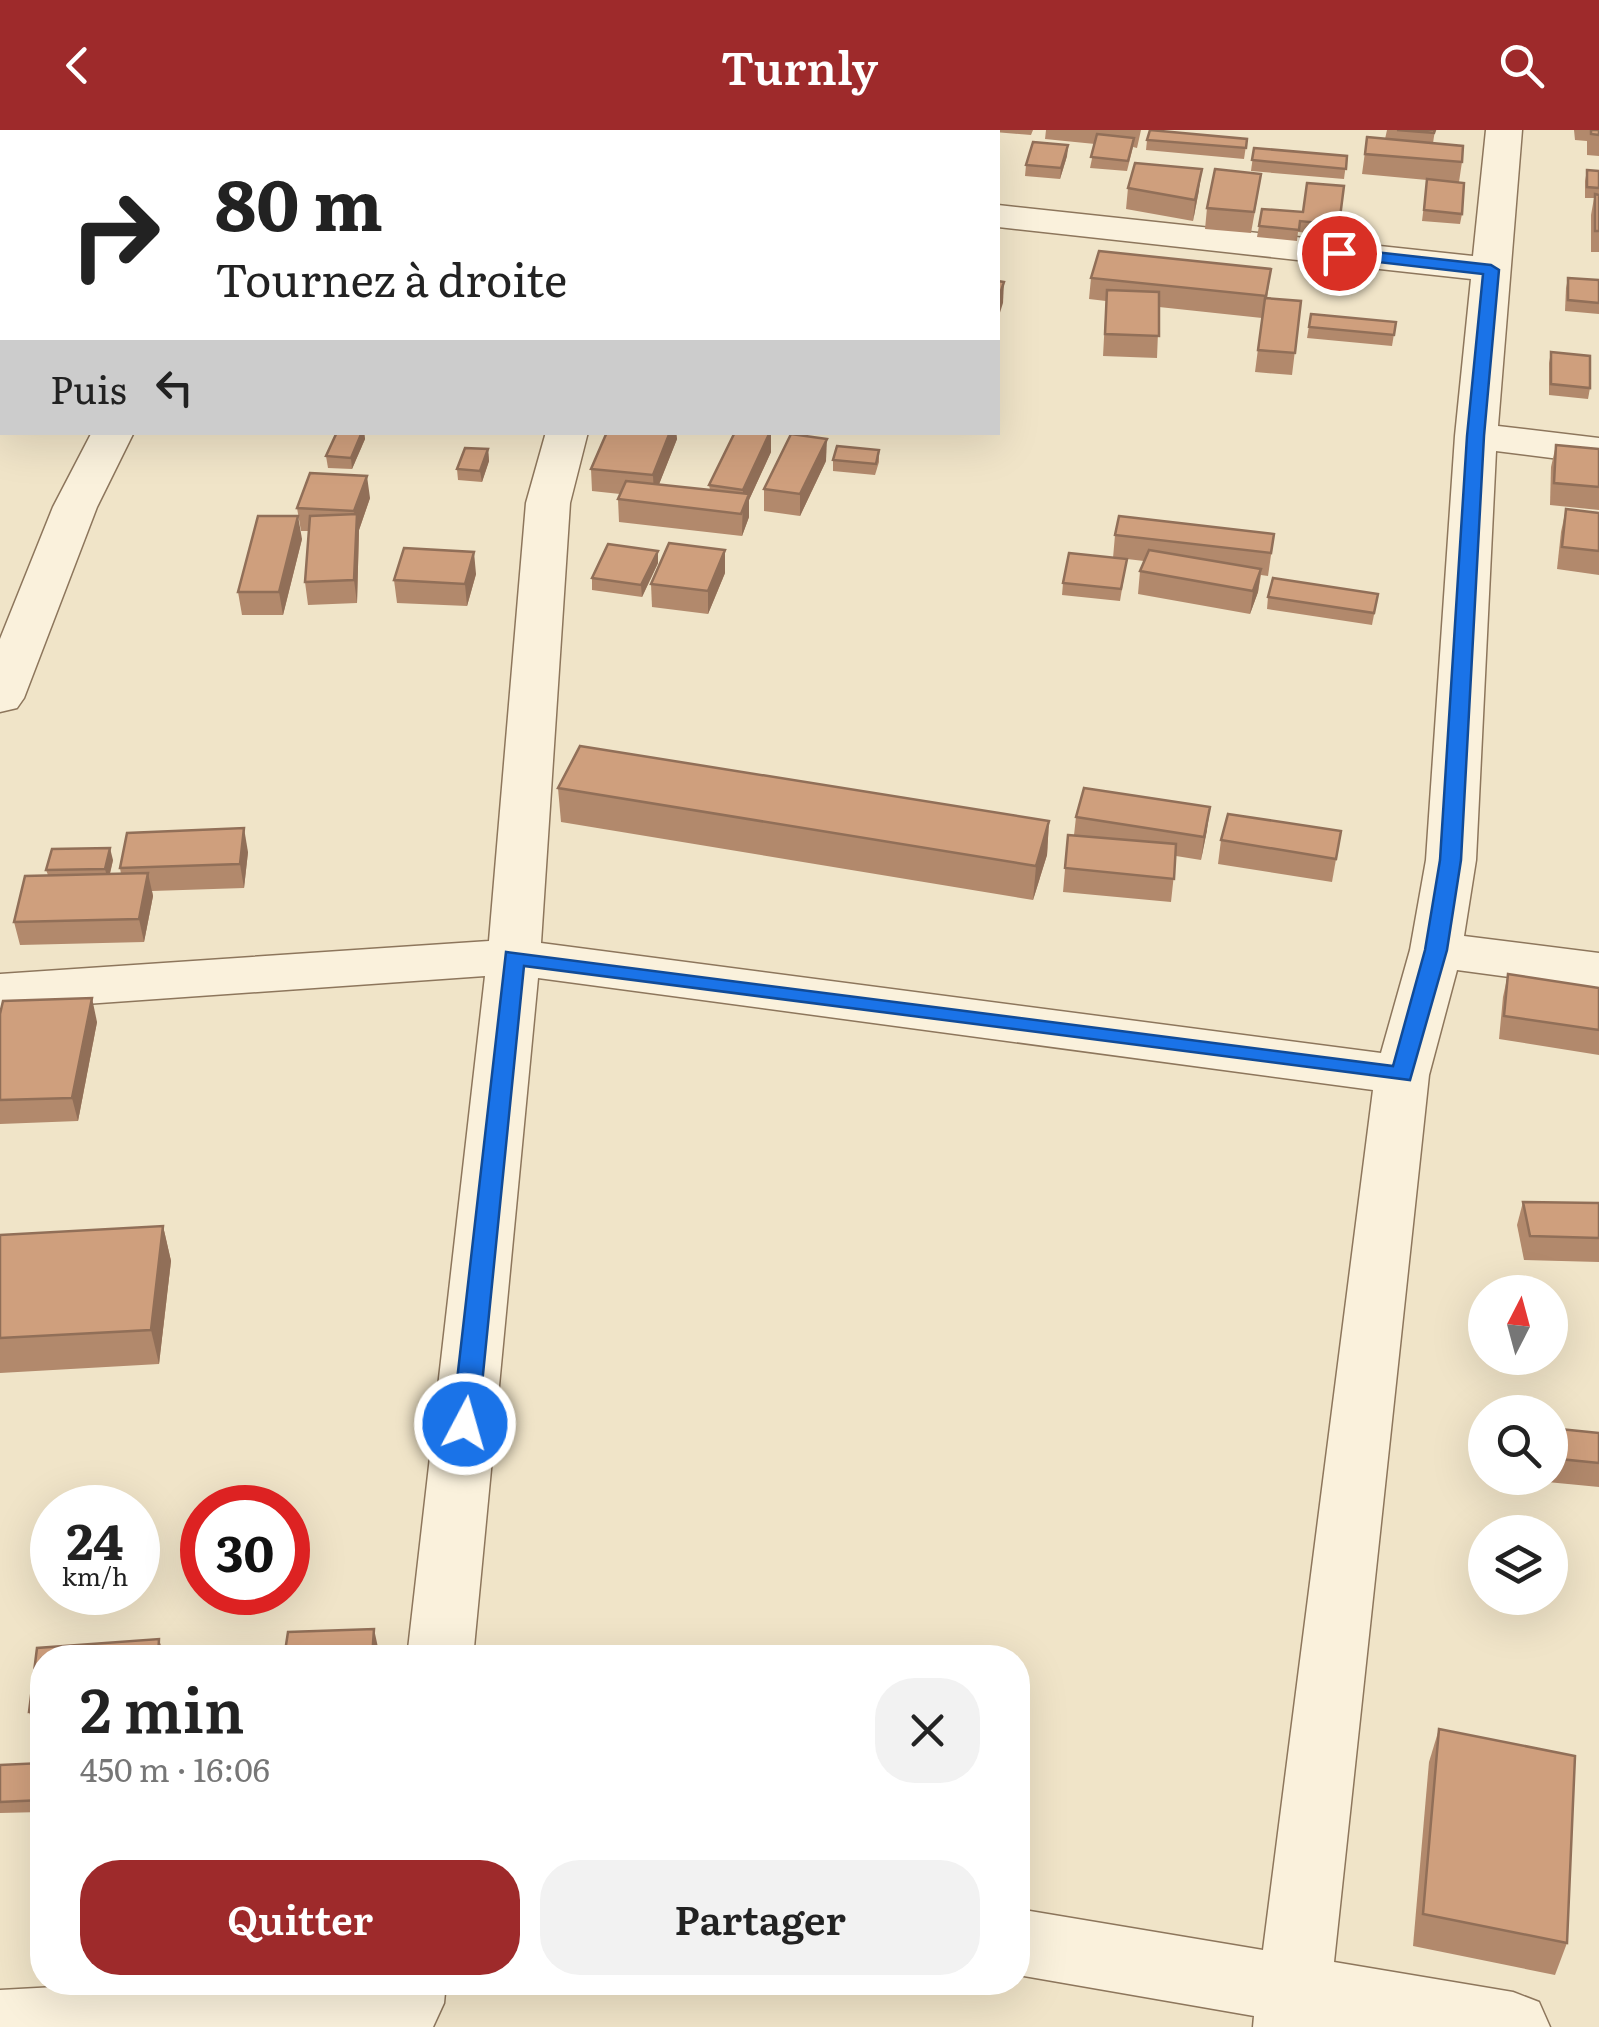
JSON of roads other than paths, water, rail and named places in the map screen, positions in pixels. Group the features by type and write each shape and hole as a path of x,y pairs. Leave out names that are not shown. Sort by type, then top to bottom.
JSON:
{"street":[{"path":"1292,2008 1402,1075 1436,950 1450,860 1476,436 1504,130"},
{"path":"1000,216 1491,270"},
{"path":"0,698 75,507 111,435"},
{"path":"441,1645 514,957 548,503 566,435"},
{"path":"1476,436 1599,451"},
{"path":"1436,950 1599,971"},
{"path":"0,992 514,957 1402,1075"},
{"path":"1030,1945 1292,2008 1512,2027"},
{"path":"0,2025 407,2002 407,1995"}]}
